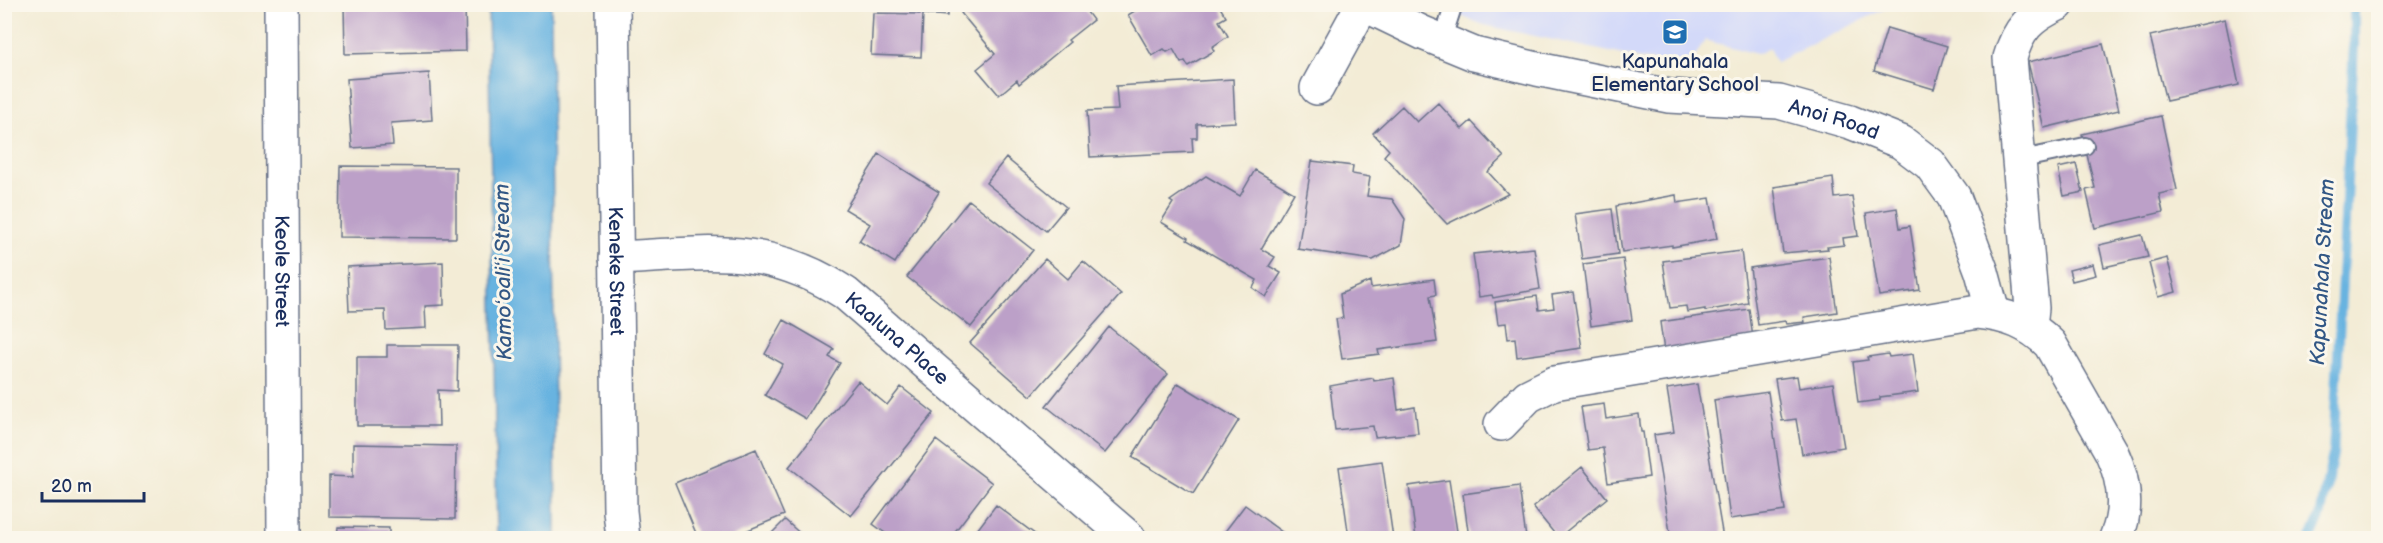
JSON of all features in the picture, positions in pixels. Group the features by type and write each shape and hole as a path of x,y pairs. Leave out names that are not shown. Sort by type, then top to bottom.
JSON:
{"street":[{"name":"Keole Street","path":"281,4 284,538"},
{"name":"Keneke Street","path":"613,4 620,511 623,538"},
{"name":"Anoi Road","path":"1363,4 1474,54 1669,96 1779,102 1850,122 1901,142 1930,164 1954,197 1982,272 1994,314"},
{"path":"1317,88 1363,4"},
{"path":"2030,327 2032,308 2010,58 2014,44 2023,28 2036,14 2058,4"},
{"name":"Kaaluna Place","path":"616,258 723,253 749,255 799,267 823,278 845,293 1129,538"},
{"path":"1501,424 1528,396 1554,383 1978,312 2008,316 2037,331 2050,344 2118,466 2124,501 2117,537"}],"lane":[{"path":"1442,41 1454,4"},
{"path":"2018,160 2085,146"}],"shaded area":[{"name":"Kapunahala Elementary School","path":"1432,5 1893,5 1776,62 1769,48 1757,54 1705,40 1688,69 1484,25"}],"water":[{"name":"Kamoʻoaliʻi Stream","path":"488,5 551,5 556,538 497,538"}],"building":[{"path":"465,4 466,51 345,54 344,5"},
{"path":"921,4 948,4 947,16 923,14 921,57 871,55 873,13 920,14"},
{"path":"971,4 1081,4 1093,20 1019,84 1017,80 999,95 977,69 995,54 961,13"},
{"path":"1146,4 1218,4 1226,17 1219,21 1228,36 1212,47 1214,51 1188,66 1185,61 1181,63 1173,49 1167,52 1164,49 1152,56 1128,15"},
{"path":"2225,19 2239,85 2166,101 2150,36"},
{"path":"1887,28 1947,46 1934,89 1874,71"},
{"path":"2103,44 2119,110 2044,128 2028,62"},
{"path":"429,73 432,120 391,123 393,145 352,148 347,79"},
{"path":"1233,79 1235,122 1197,124 1197,138 1192,138 1193,152 1090,157 1087,111 1118,110 1116,86"},
{"path":"1438,103 1462,129 1471,121 1504,157 1488,172 1508,194 1447,224 1384,156 1389,150 1373,133 1402,106 1417,122"},
{"path":"2161,116 2177,190 2159,194 2163,212 2095,228 2086,190 2095,188 2082,134"},
{"path":"879,154 939,192 895,263 859,241 870,224 845,209"},
{"path":"1006,158 1066,207 1046,231 986,183"},
{"path":"1312,161 1353,166 1352,174 1370,177 1367,196 1392,199 1405,219 1401,245 1373,260 1298,249"},
{"path":"2076,164 2083,192 2064,196 2058,168"},
{"path":"340,166 456,167 456,238 339,237"},
{"path":"1255,170 1294,193 1261,249 1275,257 1269,266 1281,273 1266,297 1253,288 1257,280 1187,240 1188,238 1161,222 1173,203 1170,201 1206,176 1240,196"},
{"path":"1833,178 1835,198 1852,196 1858,236 1843,238 1844,245 1827,247 1828,249 1783,253 1774,187"},
{"path":"1676,195 1677,203 1710,198 1717,239 1672,247 1672,245 1622,252 1616,206"},
{"path":"969,200 1033,250 971,327 907,277"},
{"path":"1897,208 1900,228 1910,226 1920,290 1879,296 1866,213"},
{"path":"1612,209 1618,254 1582,259 1575,214"},
{"path":"2142,235 2148,257 2104,267 2099,245"},
{"path":"1534,248 1540,289 1493,298 1492,295 1479,297 1473,254"},
{"path":"1741,251 1748,303 1705,311 1705,309 1687,312 1686,306 1670,308 1663,261"},
{"path":"1829,257 1837,312 1804,317 1805,322 1786,324 1785,321 1758,325 1750,268"},
{"path":"2167,258 2176,292 2158,297 2149,263"},
{"path":"1045,259 1068,279 1083,261 1121,294 1031,396 970,343"},
{"path":"1623,259 1632,320 1591,326 1583,264"},
{"path":"443,262 444,305 425,306 426,328 386,330 385,310 349,311 347,267"},
{"path":"2093,264 2096,275 2072,281 2069,270"},
{"path":"1434,279 1436,295 1430,296 1437,342 1378,350 1379,354 1342,359 1336,319 1343,318 1340,294 1370,281 1371,288"},
{"path":"1573,292 1582,348 1517,357 1515,338 1508,339 1506,323 1498,324 1495,302 1537,296 1539,310 1554,308 1552,295"},
{"path":"1749,309 1753,338 1664,351 1660,322"},
{"path":"784,320 834,349 829,357 840,363 806,419 765,395 783,364 765,354"},
{"path":"1109,327 1168,374 1105,453 1046,406"},
{"path":"387,345 458,345 457,391 438,390 439,426 357,426 357,357 387,357"},
{"path":"1888,354 1889,357 1913,354 1918,392 1880,397 1880,400 1858,403 1853,362"},
{"path":"1797,376 1799,388 1833,383 1844,447 1802,454 1796,419 1782,421 1775,379"},
{"path":"1373,378 1374,381 1394,378 1398,410 1415,407 1418,433 1375,437 1373,426 1335,430 1330,386"},
{"path":"858,381 887,405 901,387 934,413 851,516 789,467"},
{"path":"1178,383 1239,420 1193,494 1132,457"},
{"path":"1697,384 1723,538 1671,538 1654,435 1674,432 1667,389"},
{"path":"1768,392 1785,511 1730,519 1714,400"},
{"path":"1604,404 1606,419 1639,414 1649,477 1608,483 1603,448 1588,450 1581,407"},
{"path":"936,440 992,483 950,538 892,538 873,524"},
{"path":"353,444 456,446 455,519 329,517 329,476 353,477"},
{"path":"756,449 784,515 729,538 698,538 675,483"},
{"path":"1382,461 1393,538 1349,538 1339,467"},
{"path":"1582,467 1607,498 1558,538 1533,507"},
{"path":"1449,480 1458,538 1416,538 1409,486"},
{"path":"1519,486 1526,538 1469,538 1463,494"},
{"path":"996,505 1040,538 971,538"},
{"path":"1245,505 1290,538 1220,538"},
{"path":"785,520 805,538 767,538"},
{"path":"338,527 389,528 389,538 337,538"}],"waterway":[{"name":"Kapunahala Stream","path":"2311,538 2320,517 2333,454 2354,44 2354,4"}],"place":[{"name":"Kapunahala Elementary School","path":"1675,32"}]}
